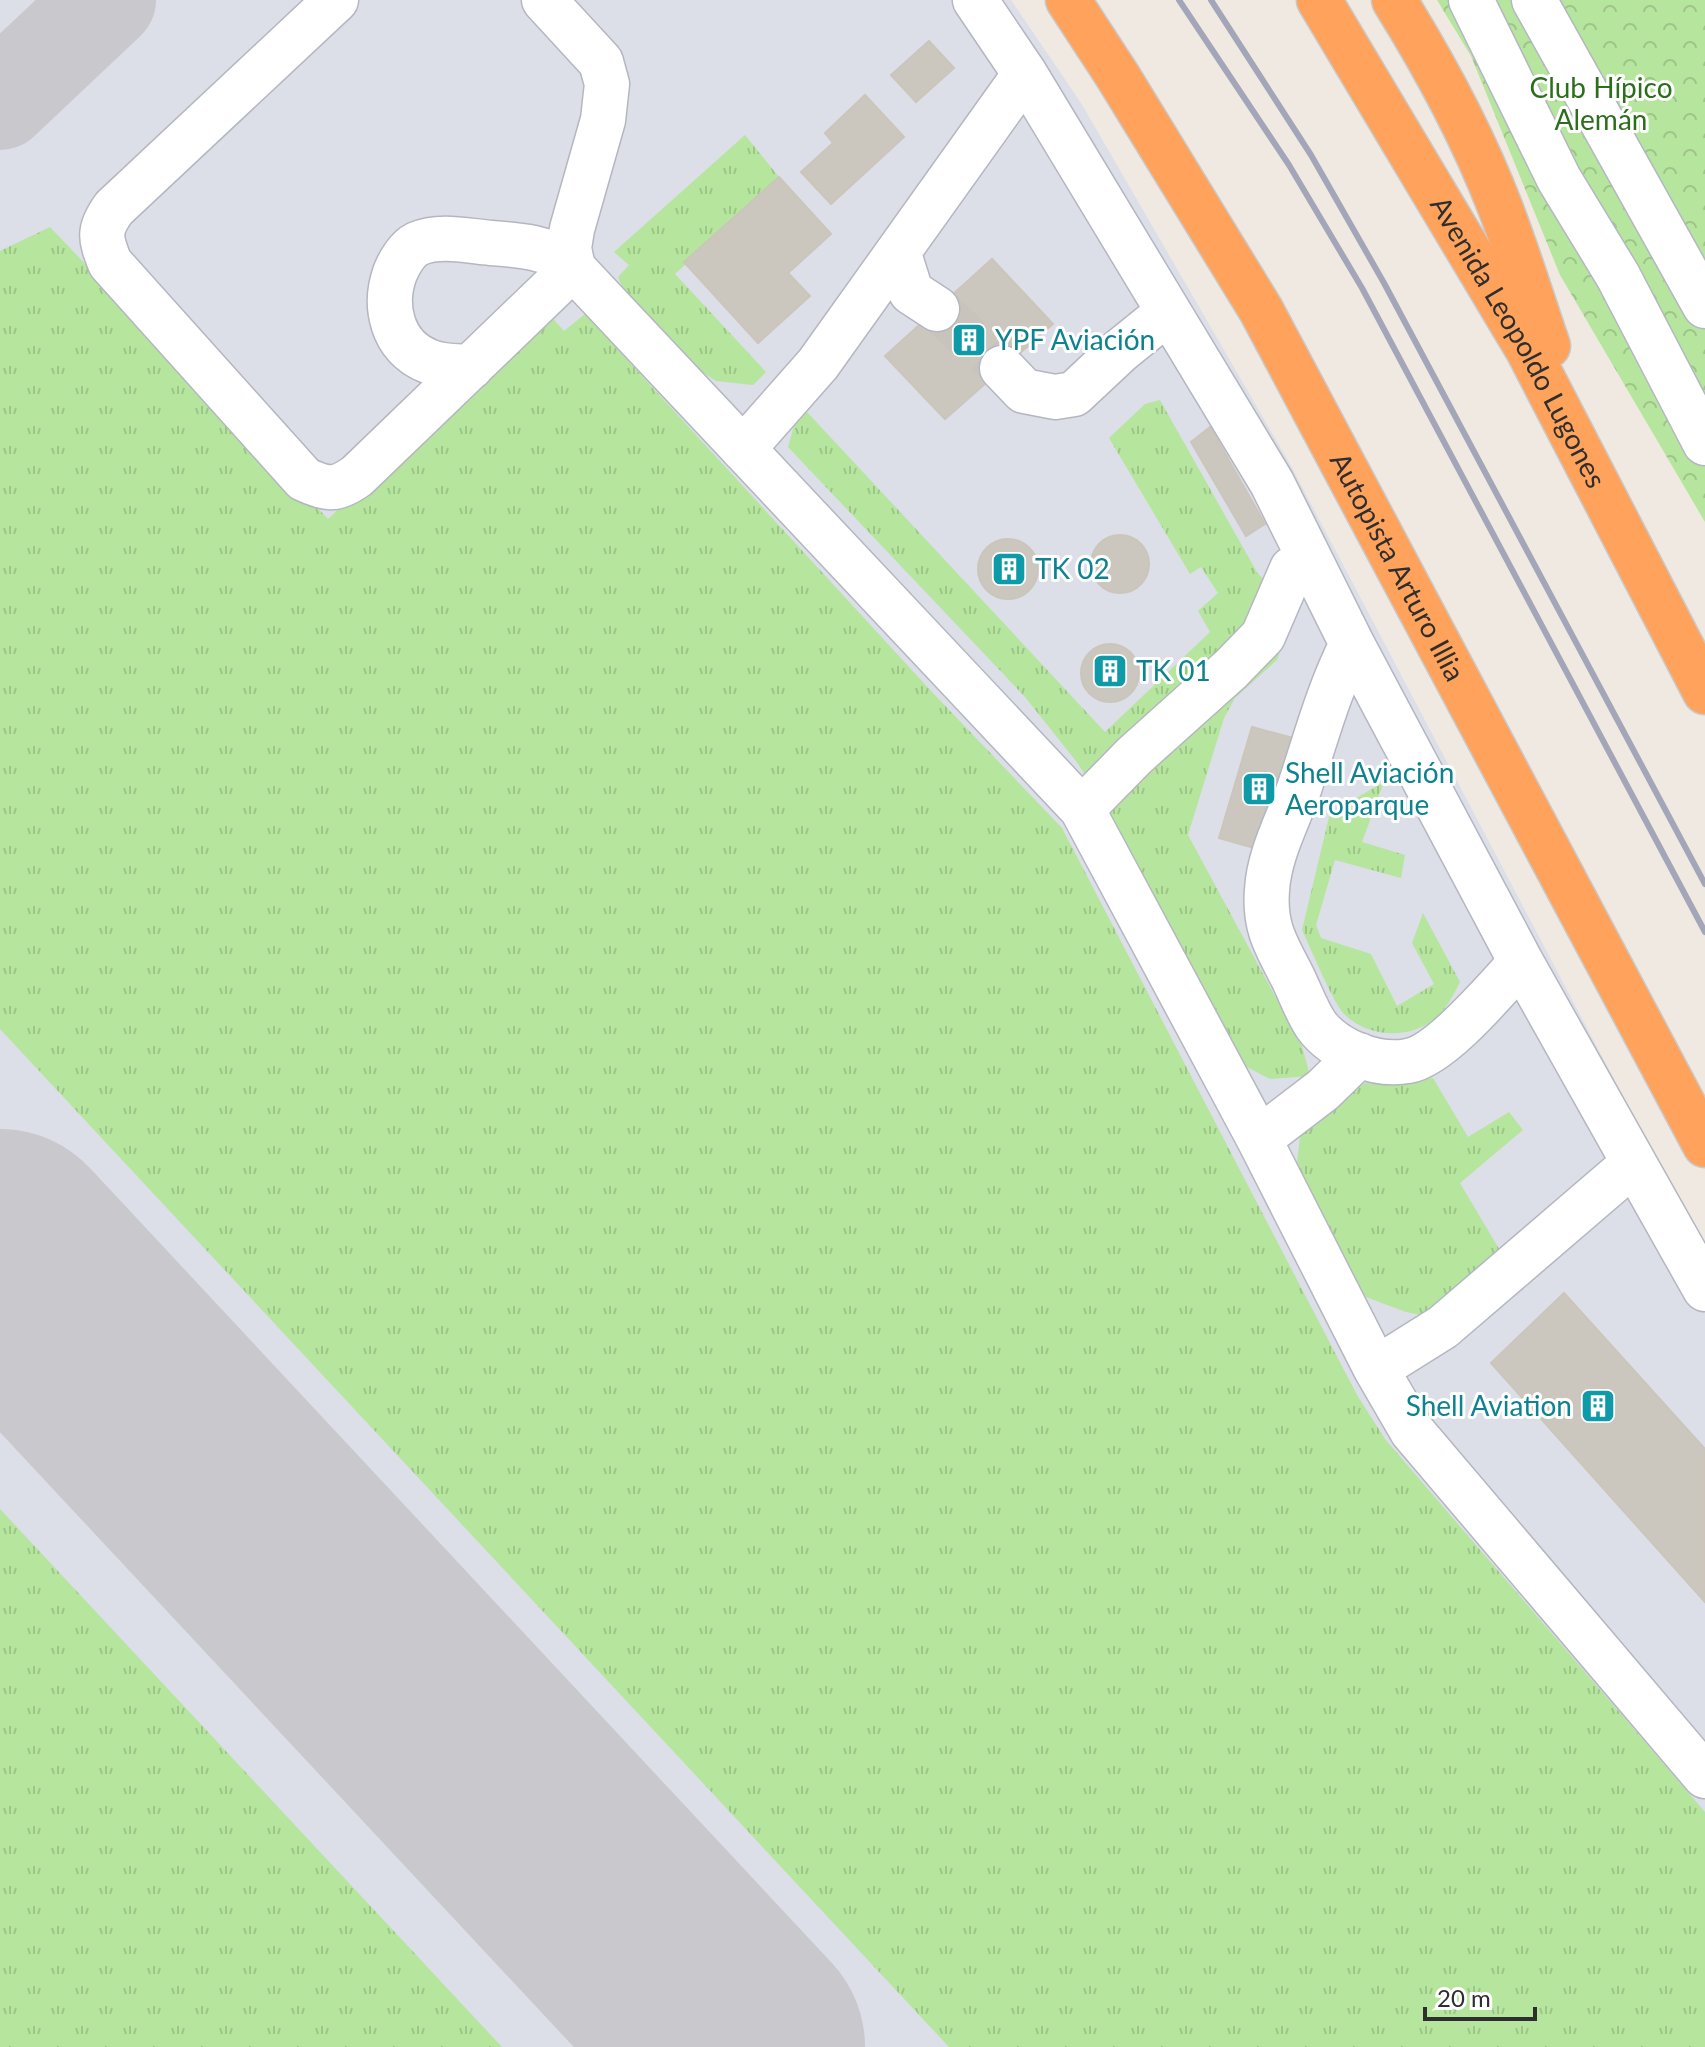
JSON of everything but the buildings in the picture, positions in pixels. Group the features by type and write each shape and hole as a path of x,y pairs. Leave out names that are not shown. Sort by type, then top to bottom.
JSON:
{"highway":[{"name":"Autopista Arturo Illia","path":"1068,0 1261,310 1705,1145"},
{"name":"Avenida Leopoldo Lugones","path":"1319,0 1528,350 1705,692"},
{"path":"1394,0 1451,98 1499,205 1596,484"}],"lane":[{"path":"336,0 114,208 103,223 101,241 110,263 304,479 320,487 341,488 573,267"},
{"path":"544,0 601,62 607,84 603,120 572,229 569,248 573,267"},
{"path":"975,0 1025,74 1272,483 1352,644 1521,962 1705,1289"},
{"path":"1471,0 1559,179 1618,276 1705,443"},
{"path":"1534,0 1705,306"},
{"path":"743,449 818,364 1025,74"},
{"path":"471,367 444,366 425,360 405,345 389,319 389,289 399,263 415,245 439,238 528,246 556,253 573,267 1082,809 1259,1139 1376,1369 1412,1431 1705,1776"},
{"path":"899,254 911,292 937,309"},
{"path":"1002,368 1024,391 1055,397 1074,394 1167,313"},
{"path":"1082,809 1263,636 1292,569 1309,558"},
{"path":"1352,644 1325,707 1272,861 1267,892 1270,933 1317,1026 1338,1045 1359,1055 1381,1061 1410,1061 1434,1049 1462,1025 1521,962"},
{"path":"1259,1139 1323,1090 1359,1055"},
{"path":"1376,1369 1443,1327 1634,1163"}],"shaded area":[{"path":"0,0 1011,0 1081,103 1290,464 1705,1252 1705,2047 0,2047"}],"green space":[{"name":"Club Hípico Alemán","path":"1437,0 1705,0 1705,522 1560,275 1471,56"},
{"path":"745,135 779,177 675,274 766,372 753,385 716,381 698,369 626,296 618,277 629,265 614,252"},
{"path":"50,227 328,519 546,311 564,331 585,314 931,691 1062,828 1357,1395 1385,1439 1705,1812 1705,2047 949,2047 0,1029 0,251"},
{"path":"1160,400 1258,574 1296,608 1277,660 1235,698 1224,718 1188,835 1302,1046 1310,1076 1270,1079 1241,1064 1104,803 1076,761 1025,697 788,447 795,422 807,412 1105,732 1210,632 1198,611 1218,593 1201,567 1190,574 1109,438 1145,404"},
{"path":"1384,782 1362,842 1405,855 1401,878 1335,860 1316,925 1321,938 1371,954 1397,1006 1434,984 1412,943 1423,913 1460,982 1436,1018 1402,1033 1377,1032 1344,1014 1302,930 1330,813"},
{"path":"1433,1078 1468,1137 1509,1112 1523,1130 1460,1183 1505,1259 1440,1310 1421,1315 1366,1297 1296,1171 1300,1137 1310,1121 1365,1083 1387,1085"},
{"path":"0,1509 502,2047 0,2047"}],"taxiway":[{"path":"0,101 107,0"}],"runway":[{"path":"0,1252 742,2047"}],"tunnel":[{"path":"937,309 1002,368"}],"railway":[{"path":"1179,0 1289,165 1362,288 1705,932"},
{"path":"1211,0 1311,155 1384,283 1705,884"}],"place":[{"name":"YPF Aviación","path":"969,340"},
{"name":"TK 02","path":"1009,569"},
{"name":"TK 01","path":"1110,671"},
{"name":"Shell Aviación Aeroparque","path":"1259,789"},
{"name":"Shell Aviation","path":"1598,1406"}]}
